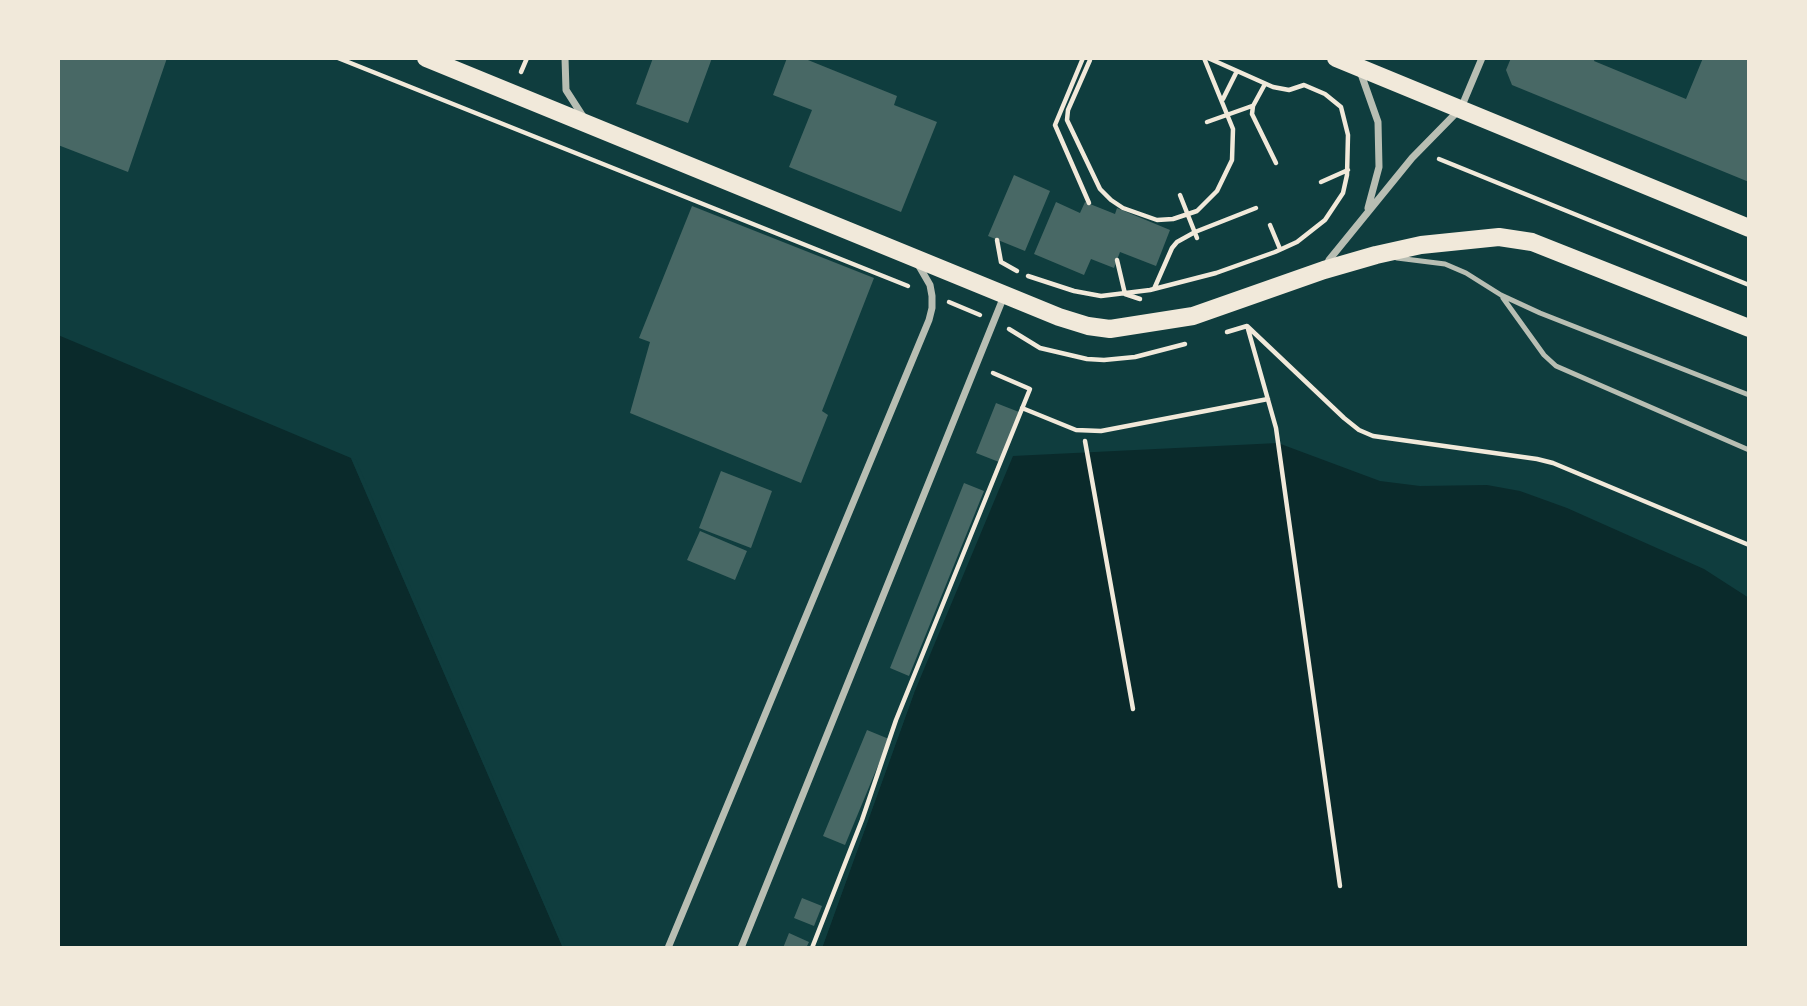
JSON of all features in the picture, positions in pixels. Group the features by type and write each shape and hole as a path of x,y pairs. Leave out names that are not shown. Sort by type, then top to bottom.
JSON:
{"main road":[{"path":"426,58 1088,326 1110,329 1193,316 1238,298 1376,255 1459,239 1499,237 1532,242 1749,328"},
{"path":"1336,58 1749,228"}],"street":[{"path":"565,58 566,90 587,123"},
{"path":"1324,270 1329,260 1420,148 1461,108 1482,58"},
{"path":"1358,66 1378,122 1379,167 1367,212"},
{"path":"668,948 929,320 932,308 930,285 909,254"},
{"path":"741,948 1005,294"}],"lane":[{"path":"1376,255 1445,264 1540,313 1749,395"},
{"path":"1502,295 1544,355 1556,366 1749,450"}],"path":[{"path":"521,72 527,58"},
{"path":"1083,58 1055,125 1089,203"},
{"path":"997,240 1001,261 1023,274 1074,291 1101,296 1154,289 1216,273 1297,242 1325,220 1343,193 1348,170 1345,117 1335,100 1304,85 1289,90 1265,84 1206,58"},
{"path":"1090,60 1067,115 1094,179 1111,201 1141,216 1157,220 1188,215 1208,202 1226,177 1232,160 1234,144 1228,114 1206,58"},
{"path":"1223,100 1237,71"},
{"path":"1265,84 1253,106 1254,121 1276,163"},
{"path":"1207,122 1253,106"},
{"path":"1440,159 1749,285"},
{"path":"1321,182 1348,170"},
{"path":"1180,195 1197,238"},
{"path":"1154,289 1172,248 1183,238 1256,208"},
{"path":"1270,225 1280,250"},
{"path":"1117,260 1125,294"},
{"path":"1125,294 1148,302"},
{"path":"1238,298 1276,428 1340,886"},
{"path":"1247,326 1359,430 1390,439 1545,461 1749,545"},
{"path":"812,948 862,820 895,720 1030,389 976,365"},
{"path":"1023,408 1076,430 1101,431 1268,399"},
{"path":"1085,441 1133,709"}],"water":[{"path":"58,335 351,458 563,948 58,948"},
{"path":"1278,443 1380,481 1420,486 1487,485 1520,491 1567,508 1704,569 1749,598 1749,948 822,948 914,693 1013,456"}],"pier":[{"path":"351,458 356,460 566,948 563,948"},
{"path":"911,692 914,693 822,948 818,948"}],"building":[{"path":"58,58 167,58 128,172 58,145"},
{"path":"653,58 712,58 688,123 636,104"},
{"path":"787,58 803,58 897,96 894,105 937,122 901,212 789,167 812,110 773,95"},
{"path":"1511,58 1595,58 1594,61 1686,99 1703,58 1749,58 1749,182 1512,85 1506,70"},
{"path":"1014,175 1050,191 1025,251 988,236"},
{"path":"1056,202 1080,213 1085,202 1115,214 1117,208 1170,230 1156,266 1120,252 1114,268 1091,259 1084,275 1034,254"},
{"path":"692,206 874,278 822,411 828,415 801,483 630,413 650,342 639,338"},
{"path":"996,403 1019,412 999,462 976,453"},
{"path":"721,471 772,491 751,548 699,528"},
{"path":"964,483 984,491 909,676 890,668"},
{"path":"700,531 747,551 735,580 687,560"},
{"path":"867,730 889,739 845,845 823,836"},
{"path":"802,898 822,906 814,926 794,918"},
{"path":"789,933 809,942 806,948 783,948"}]}
